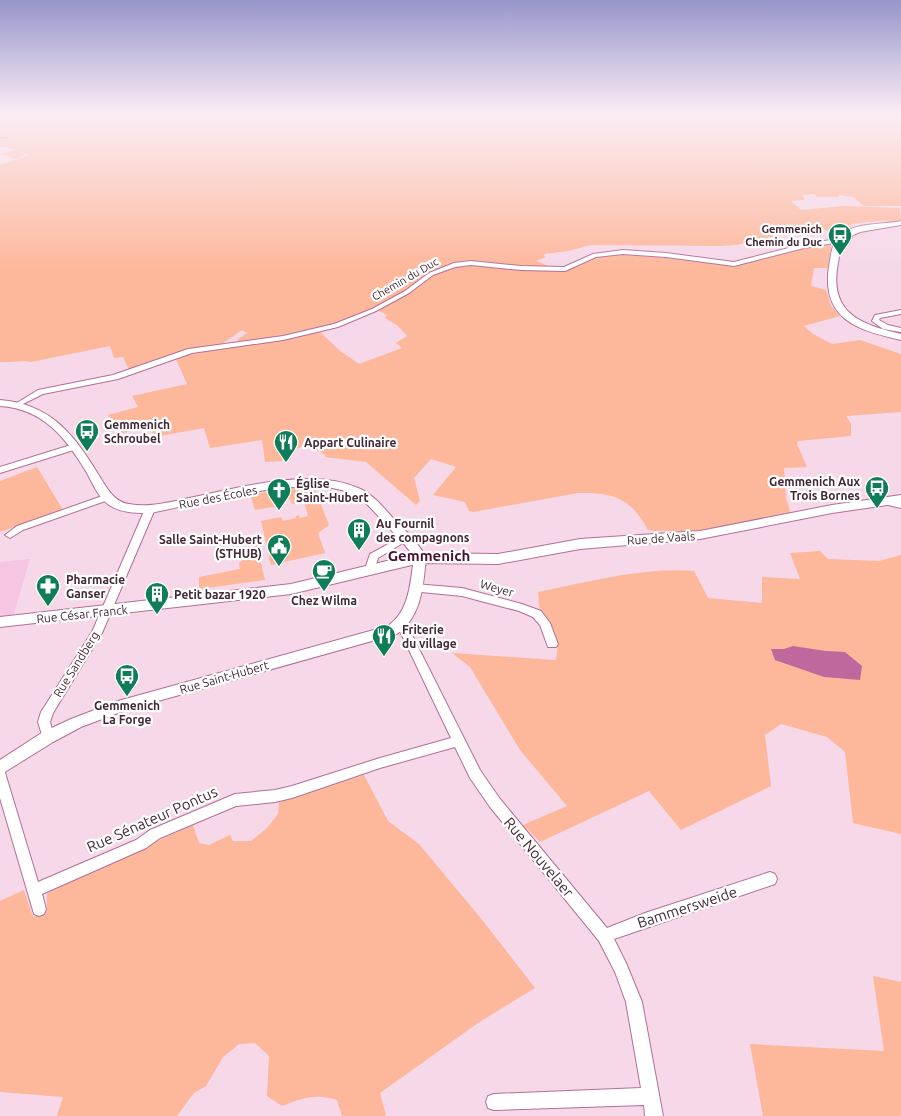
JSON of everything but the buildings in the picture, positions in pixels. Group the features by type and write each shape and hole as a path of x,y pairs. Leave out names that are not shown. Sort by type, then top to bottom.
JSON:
{"main road":[{"path":"901,223 851,232 843,236 838,241 832,267 831,282 837,306 846,316 859,324 901,337"},
{"name":"Rue de Vaals","path":"420,558 498,559 573,544 700,535 901,498"},
{"name":"Rue César Franck","path":"0,622 290,589 420,558"}],"street":[{"name":"Chemin du Duc","path":"19,404 42,392 108,379 186,352 283,338 336,326 360,317 397,298 431,274 454,265 476,264 564,269 595,255 623,252 666,255 734,264 804,246 838,241"},
{"path":"901,312 877,316 875,321 886,327 901,330"},
{"name":"Rue des Écoles","path":"0,403 19,404 30,407 50,419 74,447 108,497 120,506 150,510 278,486 326,483 353,490 369,499 405,538 420,558"},
{"path":"0,470 74,447"},
{"path":"10,535 20,528 108,497"},
{"path":"882,501 901,505"},
{"name":"Rue Sandberg","path":"48,737 44,722 47,712 97,633 150,510"},
{"path":"370,569 374,556 405,538"},
{"path":"402,625 409,616 420,558"},
{"name":"Weyer","path":"415,588 462,592 522,608 537,614 545,623 552,644"},
{"name":"Rue Saint-Hubert","path":"0,768 48,737 76,723 123,705 380,634 402,625"},
{"name":"Rue Nouvelaer","path":"402,625 475,774 495,803 604,936 621,968 634,1002 654,1116"},
{"name":"Rue Sénateur Pontus","path":"35,890 141,844 155,834 235,800 275,796 292,792 380,763 458,741"},
{"path":"0,776 35,890 39,909"},
{"name":"Bammersweide","path":"604,936 633,924 770,879"},
{"path":"494,1102 650,1096"}],"shaded area":[{"path":"0,167 901,167 901,206 864,206 853,197 839,195 839,197 817,197 814,194 802,195 805,200 791,201 801,210 843,206 900,208 901,221 851,224 850,230 838,234 813,228 736,245 591,245 568,251 544,254 545,257 537,261 548,266 548,269 481,263 455,264 430,275 381,305 348,320 296,334 242,342 237,340 247,333 242,330 222,344 172,354 129,370 123,357 114,358 110,346 31,362 0,362"},
{"path":"832,243 827,268 814,268 811,286 826,290 831,306 840,316 804,326 813,334 832,344 860,340 901,354 901,412 846,416 851,424 851,436 798,441 797,444 807,467 784,468 786,498 791,514 696,531 653,531 648,530 635,511 620,499 590,493 578,493 473,512 469,511 465,502 433,495 456,467 431,459 414,478 420,501 416,505 366,462 325,457 325,455 307,444 284,455 282,461 265,462 262,440 210,448 204,428 154,437 151,427 122,433 108,415 138,407 132,396 187,384 175,357 320,332 339,350 359,364 402,348 396,343 407,336 398,326 385,318 387,315 377,310 437,272 462,264 566,270 582,264 597,255 606,253 666,256 734,265 805,247"},
{"path":"37,467 63,510 0,532 0,481"},
{"path":"314,487 329,525 318,533 325,553 271,565 261,521 281,517 283,521 296,518 299,515 300,518 308,516 304,502 292,504 290,499 277,501 278,506 255,510 250,494"},
{"path":"256,542 265,580 199,589 199,577 240,569 239,563 252,554"},
{"path":"820,551 828,559 879,561 901,555 901,834 853,823 845,752 827,737 781,724 765,735 771,786 681,830 649,791 540,842 523,825 567,806 520,750 470,667 452,653 556,660 556,639 540,610 538,592 635,573 674,570 694,571 708,598 762,603 762,577 800,579 790,553"},
{"path":"30,559 13,617 0,618 0,562"},
{"path":"793,646 845,652 862,666 860,680 824,677 775,660 771,649 784,649"},
{"path":"364,775 388,821 419,844 483,921 535,988 478,1023 380,1093 386,1116 342,1116 337,1100 322,1097 303,1099 282,1106 267,1096 269,1056 255,1043 239,1044 223,1057 206,1086 194,1093 177,1116 57,1116 63,1097 0,1092 0,901 24,890 33,917 47,910 47,894 54,886 193,825 199,843 209,845 230,835 233,841 251,841 267,828 278,814 279,802"},
{"path":"873,976 901,982 901,1116 763,1116 750,1044 884,1051"}],"place":[{"name":"Gemmenich Chemin du Duc","path":"840,256"},
{"name":"Gemmenich Schroubel","path":"87,452"},
{"name":"Appart Culinaire","path":"286,463"},
{"name":"Gemmenich Aux Trois Bornes","path":"877,509"},
{"name":"Église Saint-Hubert","path":"279,511"},
{"name":"Au Fournil des compagnons","path":"359,551"},
{"name":"Salle Saint-Hubert (STHUB)","path":"279,567"},
{"name":"Chez Wilma","path":"324,592"},
{"name":"Pharmacie Ganser","path":"48,607"},
{"name":"Petit bazar 1920","path":"157,615"},
{"name":"Friterie du village","path":"384,657"},
{"name":"Gemmenich La Forge","path":"127,697"}],"district":[{"name":"Gemmenich","path":"429,555"}]}
